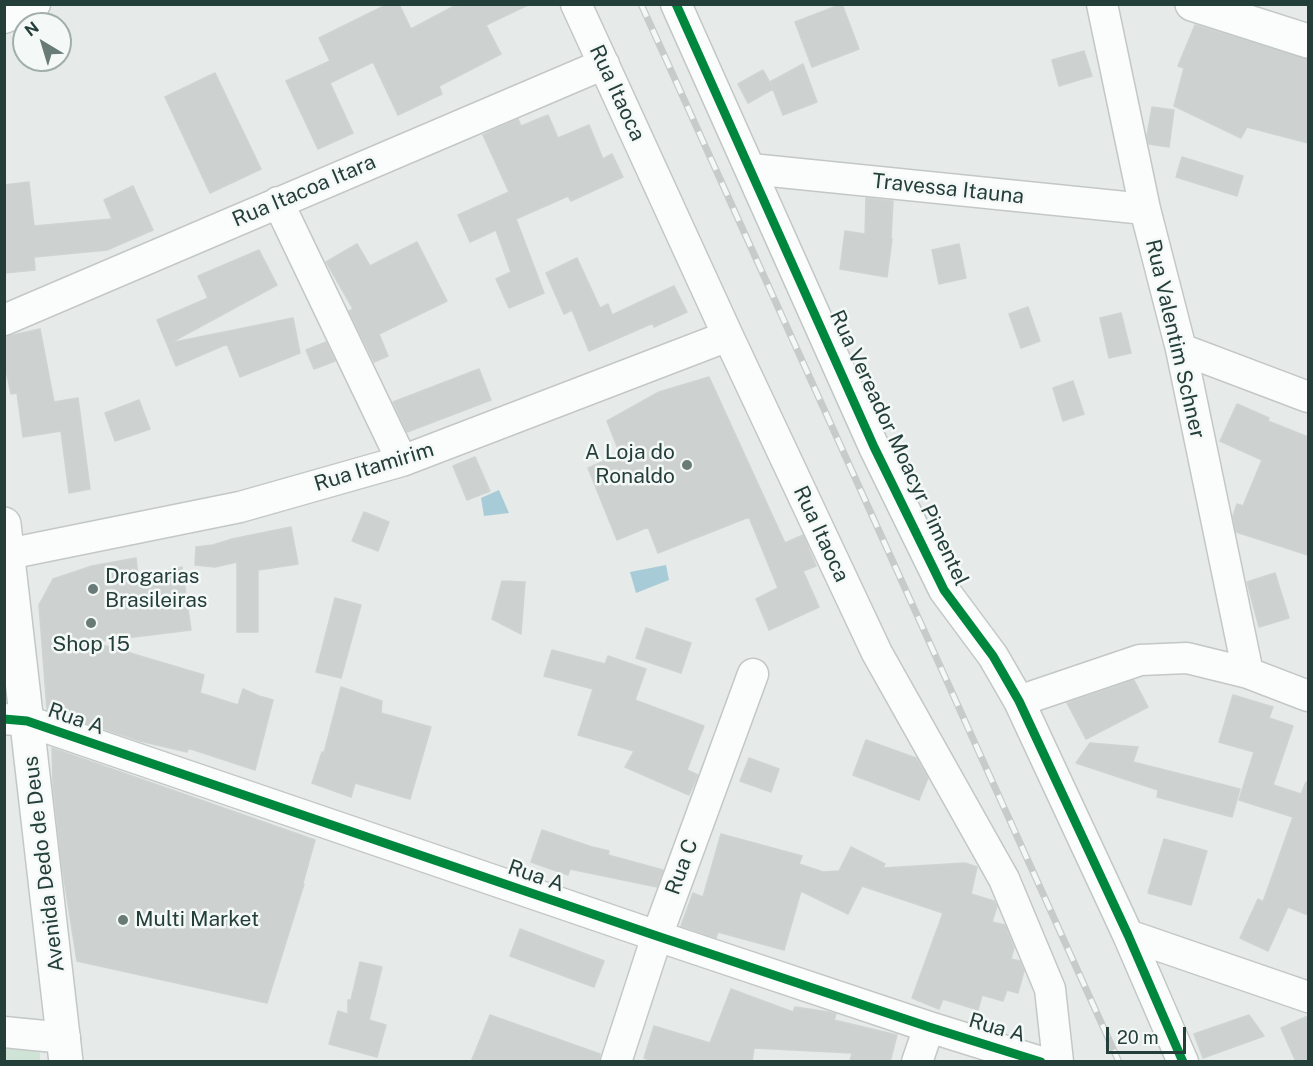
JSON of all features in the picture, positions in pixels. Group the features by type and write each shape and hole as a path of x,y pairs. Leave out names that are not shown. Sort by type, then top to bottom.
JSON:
{"main road":[{"path":"1192,4 1308,41"},
{"name":"Avenida Dedo de Deus","path":"6,539 16,720 66,1050"}],"street":[{"path":"4,18 35,4"},
{"name":"Rua Itaoca","path":"576,4 877,653 1004,879 1050,989 1045,1060"},
{"name":"Rua Vereador Moacyr Pimentel","path":"676,4 874,447 944,590 993,656 1019,701 1128,935 1183,1062"},
{"name":"Rua Valentim Schner","path":"1102,4 1145,209 1180,349 1248,673"},
{"name":"Rua Itacoa Itara","path":"4,320 604,64"},
{"name":"Travessa Itauna","path":"751,169 1145,209"},
{"path":"278,202 402,461"},
{"name":"Rua Itamirim","path":"6,539 240,507 402,461 728,336"},
{"path":"1180,349 1308,397"},
{"path":"1019,701 1140,660 1187,658 1248,673 1308,696"},
{"name":"Rua C","path":"616,1062 657,936 753,674"},
{"name":"Rua A","path":"16,720 929,1027 1045,1060"},
{"path":"1128,935 1308,997"},
{"path":"917,1062 929,1027"},
{"path":"4,1032 66,1050"}],"green space":[{"path":"5,1045 40,1049 40,1061 5,1062"}],"water":[{"path":"499,490 509,513 484,516 481,498"},
{"path":"666,565 669,580 636,593 630,572"}],"building":[{"path":"388,4 399,4 411,29 458,4 530,4 486,25 501,54 439,86 442,94 398,115 373,62 330,83 353,133 318,149 286,81 330,61 319,38"},
{"path":"842,4 859,49 812,67 795,22"},
{"path":"1195,25 1308,59 1308,143 1247,127 1241,138 1174,106 1184,68 1178,66"},
{"path":"1084,51 1092,76 1059,86 1052,60"},
{"path":"803,64 817,102 783,115 773,89 748,103 738,84 763,70 773,88 770,82"},
{"path":"215,73 261,169 210,193 165,97"},
{"path":"1152,107 1174,110 1169,147 1149,144 1147,136"},
{"path":"548,115 558,138 589,125 603,159 612,154 623,177 571,201 568,196 516,219 544,293 509,308 496,279 511,272 496,230 470,242 458,215 509,192 483,135 518,119 521,126"},
{"path":"1182,157 1243,176 1237,196 1176,177"},
{"path":"29,182 34,226 112,219 104,200 133,186 153,230 107,250 34,257 35,270 4,273 4,185"},
{"path":"866,198 893,201 892,239 887,277 840,269 845,231 865,234"},
{"path":"417,242 447,301 379,334 388,356 374,362 349,311 353,309 326,262 357,244 370,266"},
{"path":"959,244 966,278 939,284 932,250"},
{"path":"259,250 277,285 170,343 293,318 300,353 240,377 227,344 176,366 157,320 208,298 198,276"},
{"path":"577,258 600,308 608,304 612,315 674,286 687,312 654,327 653,323 589,351 572,310 564,314 546,273"},
{"path":"1028,307 1040,341 1021,348 1009,314"},
{"path":"1121,313 1131,353 1109,358 1100,318"},
{"path":"40,329 54,402 78,398 90,489 69,493 61,431 23,437 17,393 11,394 4,360 4,337"},
{"path":"326,342 335,361 314,369 306,350"},
{"path":"479,369 491,400 407,432 393,402"},
{"name":"A Loja do Ronaldo","path":"709,377 785,543 803,535 816,566 803,571 819,607 769,630 756,599 778,588 749,517 658,553 648,527 617,540 588,468 620,454 607,421 659,392"},
{"path":"1073,381 1084,414 1063,421 1053,388"},
{"path":"139,400 150,429 115,441 105,413"},
{"path":"1237,404 1269,418 1268,421 1308,437 1308,555 1236,532 1233,516 1237,504 1243,506 1262,460 1220,441"},
{"path":"475,457 490,491 467,500 453,466"},
{"path":"364,512 389,522 378,551 352,541"},
{"path":"291,527 298,564 258,570 258,632 237,632 237,562 215,567 195,565 196,547"},
{"path":"136,558 138,577 182,567 191,630 93,642 204,675 200,693 238,705 243,689 273,700 255,770 188,748 187,752 140,741 47,710 39,605 53,579 92,566"},
{"path":"1275,573 1289,618 1259,627 1247,582"},
{"path":"502,581 525,582 521,634 492,619"},
{"path":"335,598 361,605 341,678 316,672"},
{"path":"646,628 691,643 681,673 636,658"},
{"path":"552,650 605,664 608,656 646,669 635,700 704,726 687,770 698,775 689,795 625,767 634,751 578,735 593,689 544,676"},
{"path":"1134,680 1148,707 1086,739 1067,703"},
{"path":"341,687 382,701 381,713 431,727 410,799 355,783 351,797 312,783 322,752 324,753"},
{"path":"1233,695 1273,707 1269,718 1293,726 1273,785 1301,794 1308,782 1308,915 1288,907 1268,951 1240,938 1258,899 1263,902 1293,817 1239,800 1254,752 1219,742"},
{"path":"866,740 916,758 928,778 919,800 853,775"},
{"path":"1090,743 1138,747 1133,762 1240,789 1232,817 1157,797 1158,790 1076,763"},
{"path":"52,748 315,840 304,884 267,1003 77,961 62,867 53,785"},
{"path":"749,758 779,769 771,792 740,781"},
{"path":"542,830 609,851 608,855 663,870 657,887 570,869 568,875 531,862"},
{"path":"721,834 802,856 799,864 823,872 839,871 851,847 885,864 883,868 965,863 977,867 971,894 994,901 997,906 992,922 1005,925 1014,948 1011,959 1020,961 1024,971 1018,993 1007,990 1003,1001 982,995 978,1010 943,999 939,1009 912,998 943,913 862,886 848,914 801,891 784,950 718,932 716,938 681,926 693,893 703,897"},
{"path":"1164,839 1207,851 1191,905 1148,893"},
{"path":"520,929 604,961 594,987 510,956"},
{"path":"360,962 382,967 369,1020 386,1025 377,1057 329,1044 338,1011 348,1014 348,1000 351,1000"},
{"path":"731,989 793,1012 795,1007 829,1012 836,1014 834,1020 897,1035 890,1062 850,1062 852,1053 754,1048 752,1062 655,1062 644,1058 654,1026 710,1043"},
{"path":"490,1015 600,1054 599,1062 471,1062"},
{"path":"1249,1015 1264,1036 1203,1058 1194,1034"},
{"path":"1308,1016 1308,1062 1296,1062 1281,1028"}],"railway":[{"path":"641,4 1119,1062"}],"cycle path":[{"path":"676,4 874,447 944,590 993,656 1019,701 1128,935 1183,1062"},
{"path":"4,719 27,721 657,936 1041,1062"}],"place":[{"name":"A Loja do Ronaldo","path":"687,465"},
{"name":"Drogarias Brasileiras","path":"93,589"},
{"name":"Shop 15","path":"91,623"},
{"name":"Multi Market","path":"123,920"}]}
